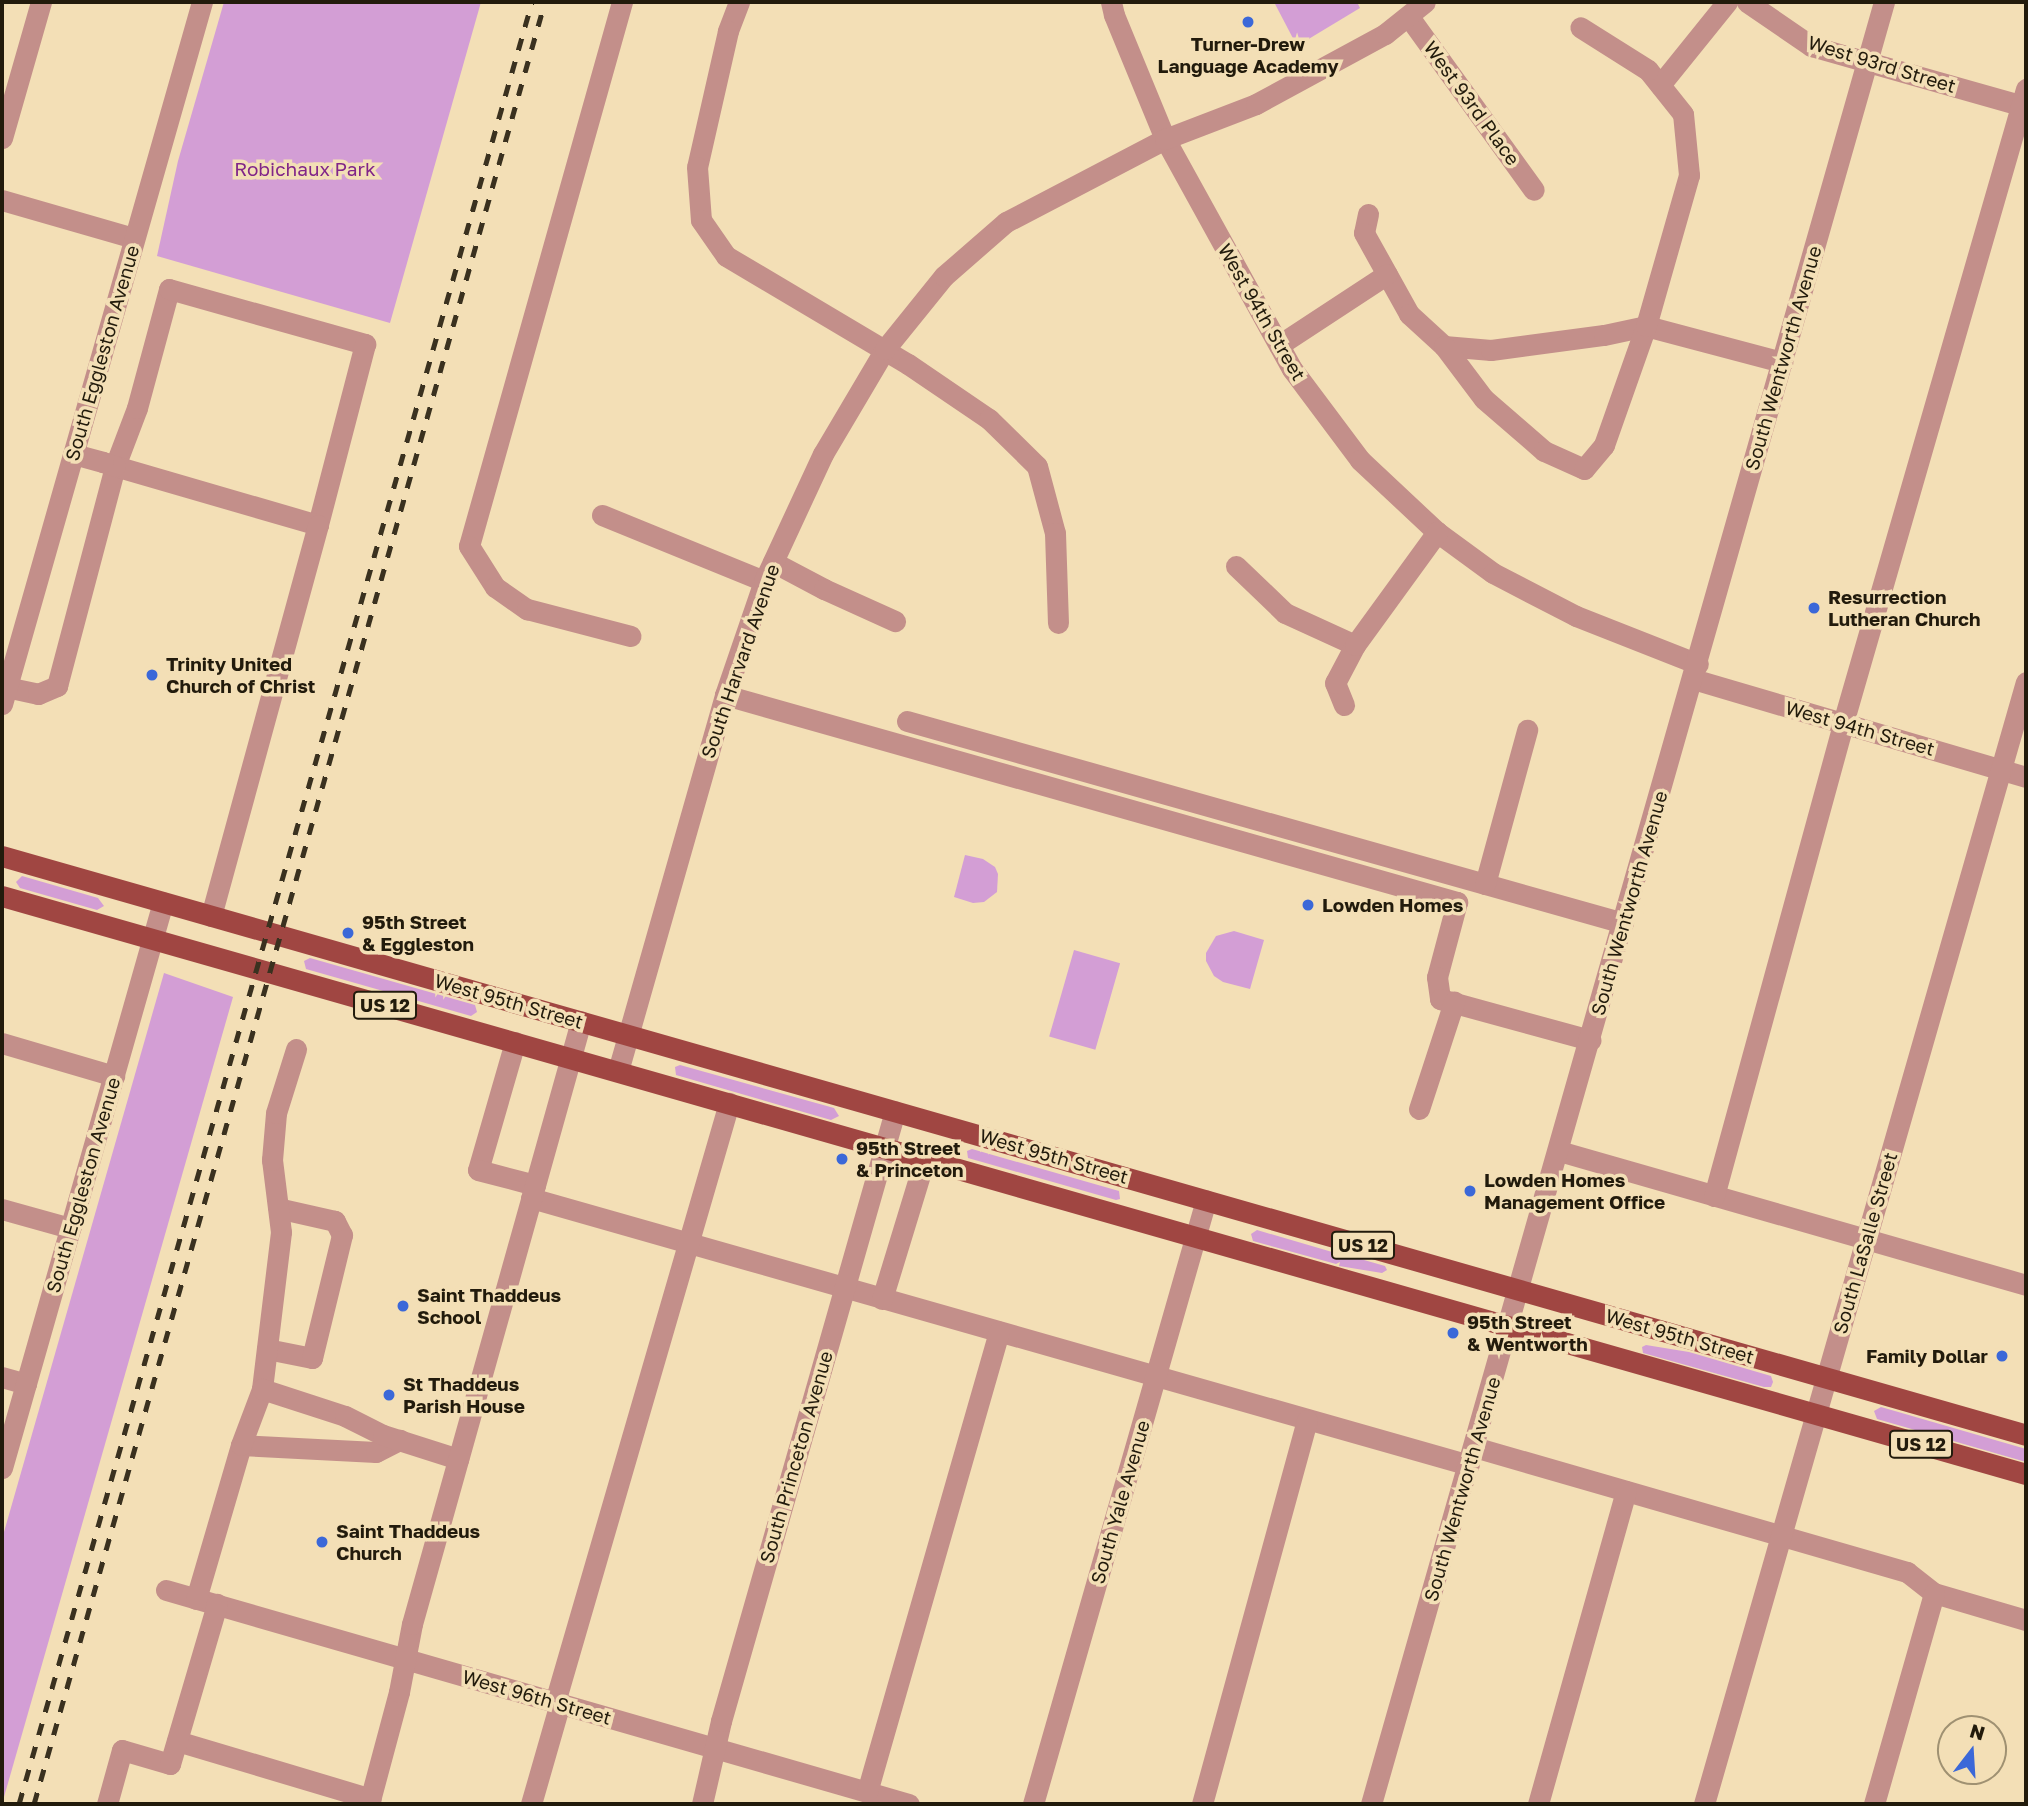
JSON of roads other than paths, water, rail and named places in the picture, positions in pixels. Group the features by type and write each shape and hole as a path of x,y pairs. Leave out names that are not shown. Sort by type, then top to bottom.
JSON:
{"main road":[{"name":"West 95th Street","path":"2,856 2026,1435"},
{"name":"West 95th Street","path":"2,896 2026,1474"}],"street":[{"path":"2,138 41,2"},
{"name":"South Eggleston Avenue","path":"4,695 202,2"},
{"path":"622,2 468,546 495,587 527,609 631,636"},
{"path":"739,2 728,31 697,167 701,220 726,256 885,349 989,419 1037,466 1055,533 1058,623"},
{"path":"1111,2 1166,139 1256,104 1385,34 1425,2"},
{"path":"1660,85 1727,2"},
{"name":"West 93rd Street","path":"1747,2 1811,46 1867,63 2025,101"},
{"name":"South Wentworth Avenue","path":"1371,1804 1696,672 1884,2"},
{"name":"West 93rd Place","path":"1409,17 1534,190"},
{"path":"1368,214 1364,233 1409,314 1444,346 1484,400 1544,451 1584,469 1604,445 1646,326 1689,175 1683,114 1648,70 1580,27"},
{"path":"1714,1196 1843,723 2025,101"},
{"name":"South Harvard Avenue","path":"618,1071 725,695 764,581 823,454 885,349 944,275 1006,222 1166,139"},
{"name":"West 94th Street","path":"1166,139 1292,369 1360,460 1437,532 1493,573 1576,616 1696,672 1843,723 2026,777"},
{"path":"2,201 134,238"},
{"path":"1279,345 1387,274"},
{"path":"4,695 38,694 57,686 116,466 137,408 169,289 365,344 211,916"},
{"path":"1444,346 1491,350 1604,335 1646,326 1782,362"},
{"path":"73,454 318,524"},
{"path":"602,515 764,581"},
{"path":"1344,705 1335,683 1355,645 1437,532"},
{"path":"773,562 824,589 895,621"},
{"path":"1236,566 1285,613 1355,645"},
{"name":"South LaSalle Street","path":"1704,1804 2026,681"},
{"path":"725,695 1457,902 1437,977 1440,999 1590,1040"},
{"path":"907,721 1623,923"},
{"path":"1485,884 1527,730"},
{"name":"South Eggleston Avenue","path":"2,1468 163,902"},
{"path":"1419,1109 1454,1002"},
{"path":"177,1741 370,1801 406,1659 412,1624 581,1021"},
{"path":"515,1042 478,1170 533,1192 688,1243 1307,1420 1626,1491 1907,1572 1934,1593 2026,1620"},
{"path":"2,1044 114,1076"},
{"path":"107,1804 122,1750 170,1764 177,1741 241,1445 262,1389 281,1232 272,1160 276,1113 296,1049"},
{"path":"531,1804 557,1703 729,1103"},
{"name":"South Princeton Avenue","path":"702,1804 895,1111"},
{"path":"1559,1151 1866,1239 2025,1280"},
{"path":"882,1299 925,1158"},
{"name":"South Yale Avenue","path":"1033,1804 1206,1200"},
{"path":"267,1349 312,1358 342,1235 335,1221 278,1208"},
{"path":"2,1209 70,1228"},
{"path":"869,1797 999,1332"},
{"path":"2,1377 26,1384"},
{"path":"262,1389 345,1416 400,1440 458,1459"},
{"path":"1202,1804 1307,1420"},
{"path":"241,1445 376,1452 400,1440"},
{"path":"1538,1804 1626,1491"},
{"name":"West 96th Street","path":"166,1590 716,1748 869,1797 909,1804"},
{"path":"1874,1804 1934,1593"}],"railway":[{"path":"19,1804 532,2"},
{"path":"34,1804 545,2"}],"place":[{"name":"Turner-Drew Language Academy","path":"1248,22"},
{"name":"Resurrection Lutheran Church","path":"1814,608"},
{"name":"Trinity United Church of Christ","path":"152,675"},
{"name":"Lowden Homes","path":"1308,905"},
{"name":"95th Street & Eggleston","path":"348,933"},
{"name":"95th Street & Princeton","path":"842,1159"},
{"name":"Lowden Homes Management Office","path":"1470,1191"},
{"name":"Saint Thaddeus School","path":"403,1306"},
{"name":"95th Street & Wentworth","path":"1453,1333"},
{"name":"Family Dollar","path":"2002,1356"},
{"name":"St Thaddeus Parish House","path":"389,1395"},
{"name":"Saint Thaddeus Church","path":"322,1542"}],"park label":[{"name":"Robichaux Park","path":"305,169"}]}
